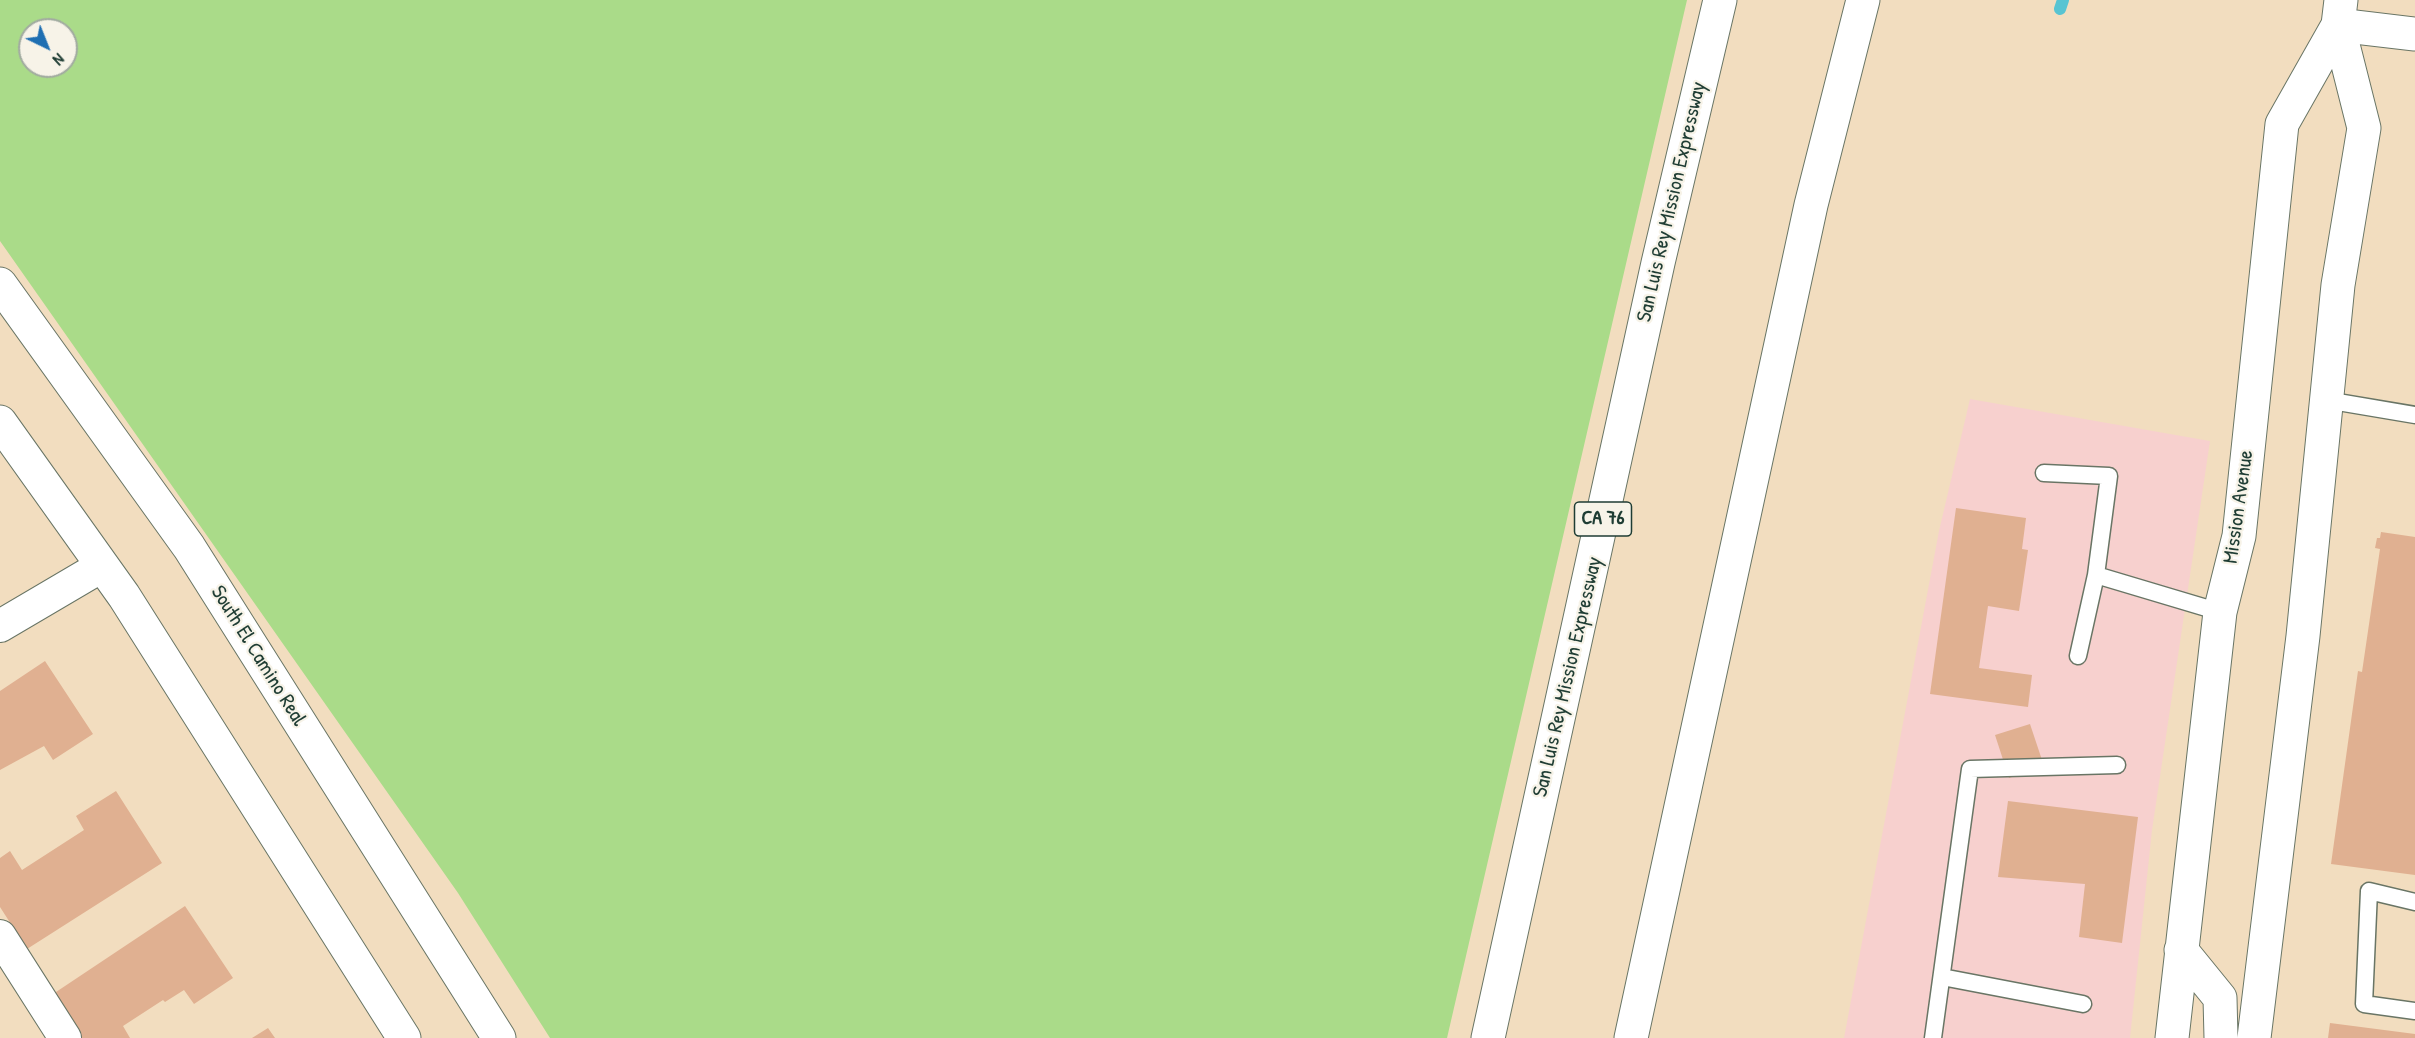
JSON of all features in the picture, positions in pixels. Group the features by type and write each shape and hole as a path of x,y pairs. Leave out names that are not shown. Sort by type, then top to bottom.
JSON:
{"main road":[{"name":"San Luis Rey Mission Expressway","path":"1488,1038 1658,263 1720,0"},
{"path":"1631,1038 1811,205 1863,0"},
{"path":"2254,1038 2303,636 2338,285 2364,128 2339,13 2415,34"},
{"name":"Mission Avenue","path":"2172,1038 2220,612 2239,536 2282,124 2339,13"},
{"name":"South El Camino Real","path":"0,284 189,547 499,1038"},
{"path":"0,422 102,566 404,1038"},
{"path":"2181,950 2220,998 2221,1038"}],"street":[{"path":"0,627 102,566"},
{"path":"0,936 65,1038"}],"lane":[{"path":"2326,400 2415,415"},
{"path":"2044,473 2109,476 2096,575 2078,656"},
{"path":"2096,575 2220,612"},
{"path":"1933,1038 1970,769 2117,765"},
{"path":"2415,902 2369,891 2364,1004 2415,1011"},
{"path":"1942,977 2083,1004"}],"shaded area":[{"path":"1970,399 2210,441 2152,830 2130,1038 1844,1038 1939,531"}],"green space":[{"path":"0,0 1687,0 1447,1038 550,1038 458,893 0,241"}],"building":[{"path":"1956,508 2026,518 2022,549 2028,550 2019,611 1988,606 1979,668 2032,675 2028,707 1930,694"},
{"path":"2381,532 2415,537 2415,875 2331,864 2358,671 2362,672 2380,549 2375,548"},
{"path":"45,661 93,734 53,760 44,746 0,770 0,691"},
{"path":"2030,724 2044,766 2009,778 1995,735"},
{"path":"116,791 162,863 27,949 0,907 0,858 10,851 22,870 84,830 76,816"},
{"path":"2008,801 2138,817 2122,943 2079,937 2085,884 1998,877"},
{"path":"185,906 233,978 194,1004 184,990 165,1002 163,1000 123,1026 130,1038 82,1038 53,994"},
{"path":"2330,1023 2415,1034 2415,1038 2328,1038"},
{"path":"268,1028 275,1038 252,1038"}],"waterway":[{"path":"2060,9 2063,0"}]}
